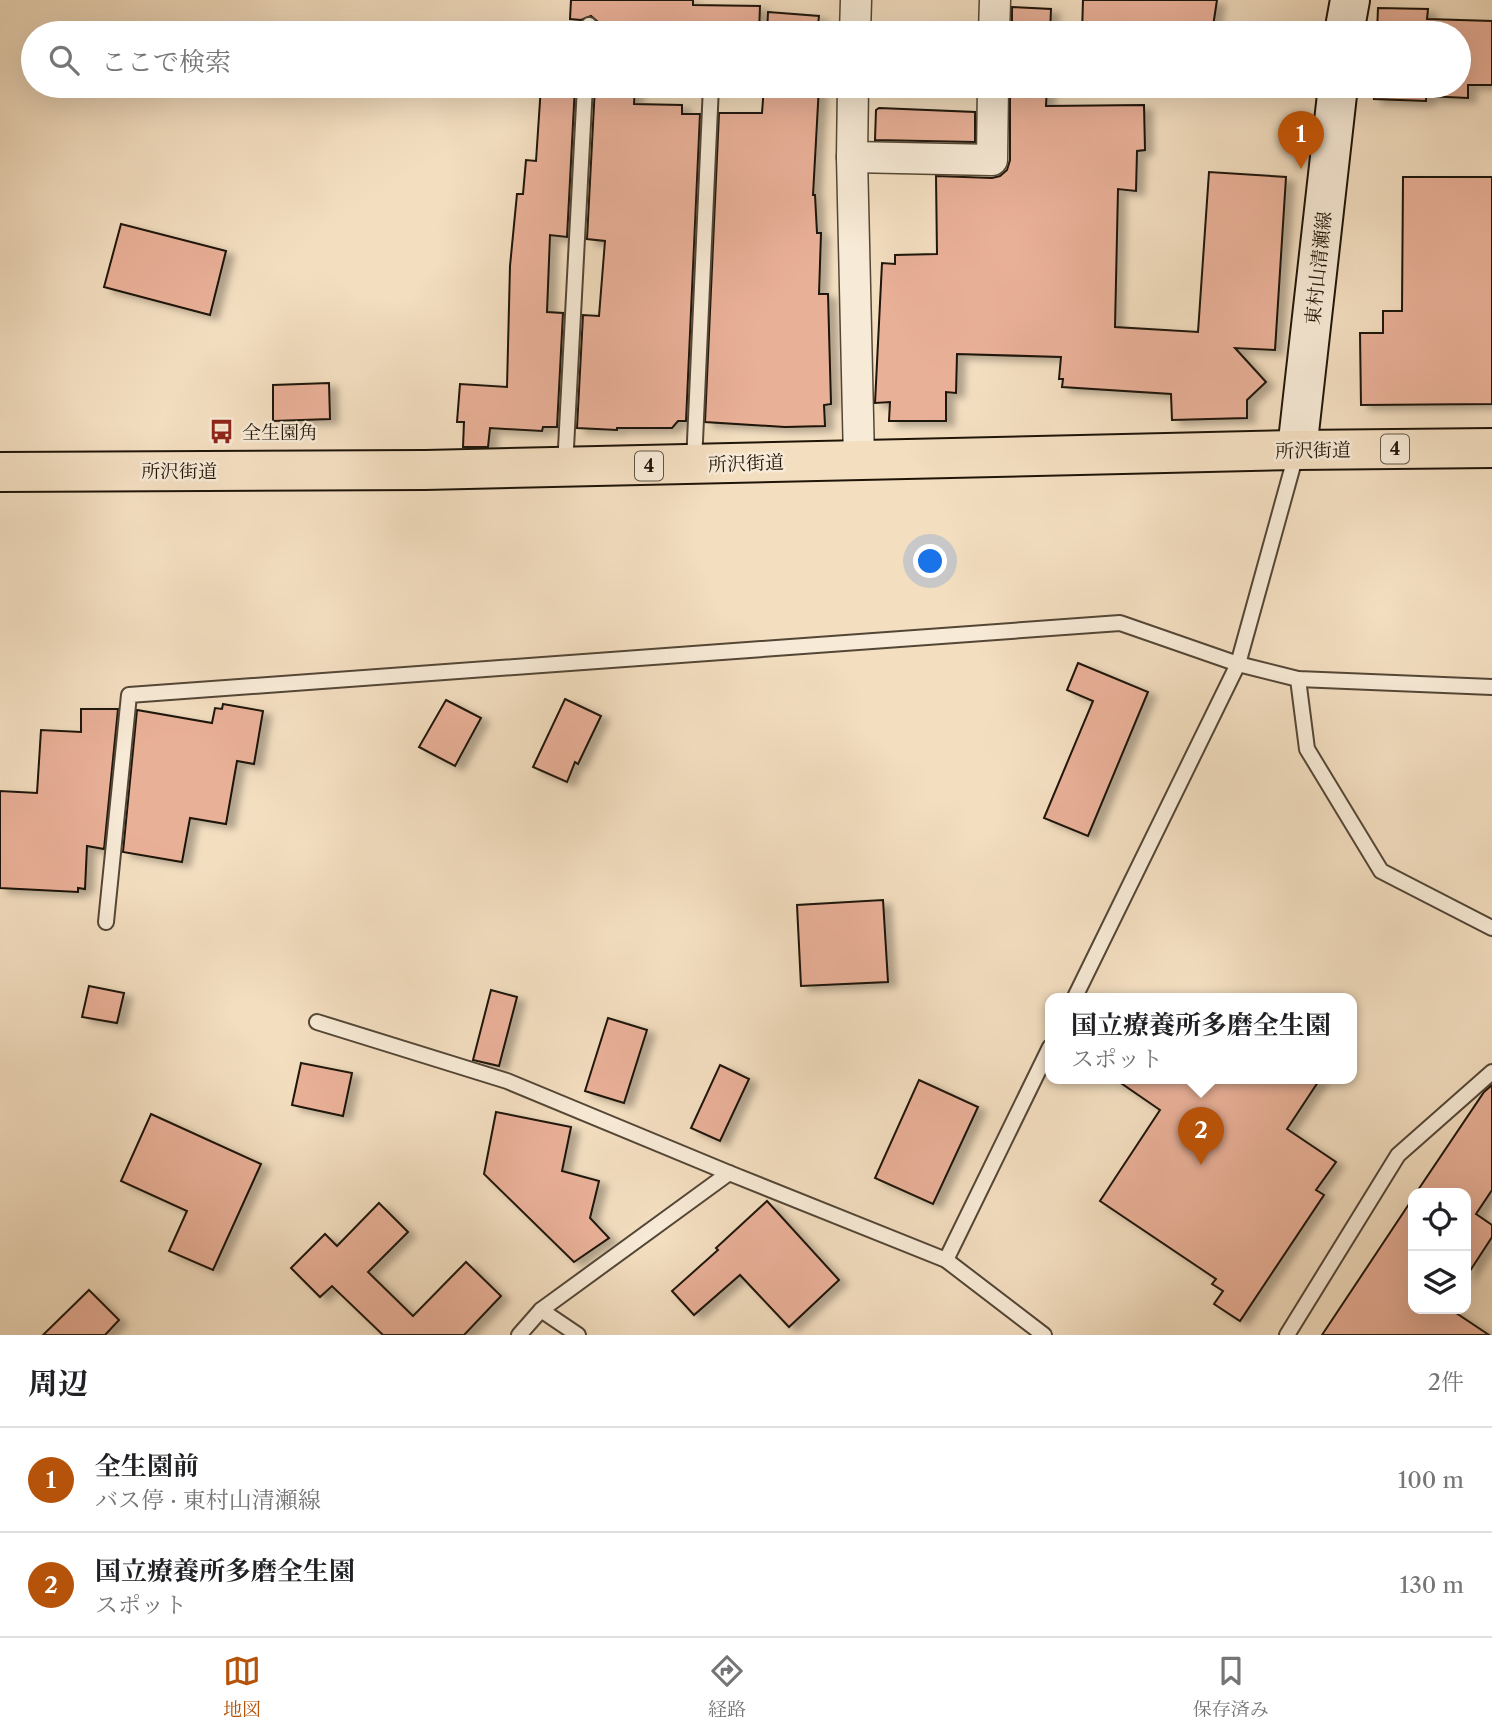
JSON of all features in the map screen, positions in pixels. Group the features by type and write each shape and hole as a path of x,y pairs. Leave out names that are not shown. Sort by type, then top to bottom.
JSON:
{"main road":[{"path":"1346,21 1350,0"},
{"name":"東村山清瀬線","path":"1297,450 1337,98"},
{"name":"所沢街道","path":"0,472 565,468 1297,450 1492,448"}],"street":[{"path":"855,21 856,0"},
{"path":"994,21 995,0"},
{"path":"853,98 859,460"},
{"path":"852,157 992,160 993,98"}],"lane":[{"path":"565,468 585,98"},
{"path":"694,464 710,98"},
{"path":"1077,993 1238,664 1297,450"},
{"path":"106,922 129,695 1120,623 1238,664 1298,679 1492,687"},
{"path":"1298,679 1307,748 1381,871 1492,928"},
{"path":"317,1022 507,1081 946,1259 1044,1335"},
{"path":"946,1259 1045,1059"},
{"path":"1287,1335 1398,1155 1492,1072"},
{"path":"519,1335 541,1311 729,1173"},
{"path":"541,1311 578,1335"}],"building":[{"path":"571,0 693,0 693,5 760,6 759,21 597,21 591,16 581,20 570,19"},
{"path":"1083,0 1217,0 1214,21 1082,21"},
{"path":"1012,7 1051,9 1050,21 1012,21"},
{"path":"1378,8 1428,9 1427,19 1492,21 1492,85 1471,85 1471,21 1377,21"},
{"path":"768,12 819,16 818,21 768,21"},
{"path":"540,98 574,98 567,237 550,235 547,312 563,313 557,427 543,427 542,431 490,428 488,447 463,447 464,422 457,422 460,384 507,387 510,266 517,194 523,194 526,160 536,161"},
{"path":"594,98 634,98 634,104 682,105 682,114 700,114 686,421 678,421 672,428 577,428 583,315 599,316 605,241 587,239"},
{"path":"763,98 818,98 813,195 817,233 821,233 819,294 828,294 831,404 824,405 825,426 785,427 705,422 719,113 762,113"},
{"path":"1010,98 1046,98 1046,106 1144,105 1145,150 1137,151 1136,191 1118,189 1115,327 1198,332 1209,172 1286,177 1275,350 1235,348 1266,382 1247,400 1247,418 1172,420 1171,394 1062,387 1063,379 1059,379 1061,357 957,354 956,393 946,392 946,421 889,421 890,402 875,403 882,263 895,264 895,255 937,254 936,176 992,178 1007,170 1010,160"},
{"path":"1426,98 1426,101 1374,99"},
{"path":"876,110 975,112 975,142 875,140"},
{"path":"1403,177 1492,177 1492,404 1361,405 1360,333 1383,333 1383,311 1402,311"},
{"path":"121,224 226,251 210,315 104,287"},
{"path":"329,383 330,419 273,421 273,385"},
{"path":"1078,663 1148,692 1088,836 1044,818 1093,701 1067,690"},
{"path":"565,699 601,716 567,782 533,767"},
{"path":"446,700 481,718 455,766 419,747"},
{"path":"223,704 263,711 254,764 237,761 226,824 190,818 182,862 123,852 137,710 212,723 215,708 222,709"},
{"path":"81,709 118,709 104,849 87,846 85,889 78,888 78,892 0,888 0,791 37,793 41,730 81,732"},
{"path":"883,900 888,982 801,986 797,905"},
{"path":"89,986 124,993 117,1023 82,1017"},
{"path":"491,990 517,997 499,1066 473,1060"},
{"path":"608,1018 647,1030 624,1103 585,1091"},
{"path":"301,1063 352,1073 343,1116 292,1105"},
{"path":"720,1065 749,1079 720,1141 691,1128"},
{"path":"919,1080 978,1107 933,1204 875,1178"},
{"path":"1122,1084 1317,1084 1287,1129 1336,1162 1316,1190 1324,1195 1240,1321 1214,1304 1223,1291 1212,1284 1216,1279 1100,1201 1160,1110"},
{"path":"1492,1085 1492,1190 1476,1214 1492,1225 1492,1237 1471,1269 1471,1188 1419,1188 1484,1092"},
{"path":"496,1112 571,1127 562,1171 599,1181 590,1218 609,1238 574,1262 484,1174"},
{"path":"151,1114 261,1164 213,1270 169,1251 187,1211 121,1181"},
{"path":"767,1201 839,1280 789,1327 740,1275 694,1315 672,1291"},
{"path":"379,1203 408,1232 368,1272 413,1316 466,1262 501,1296 464,1335 383,1335 332,1286 320,1297 291,1268 325,1234 337,1246"},
{"path":"1408,1206 1408,1314 1458,1314 1489,1335 1322,1335"},
{"path":"89,1290 119,1320 105,1335 43,1335"}],"place":[{"name":"全生園前","path":"1301,169"},
{"name":"全生園角","path":"222,432"},
{"name":"国立療養所多磨全生園","path":"1201,1165"}]}
